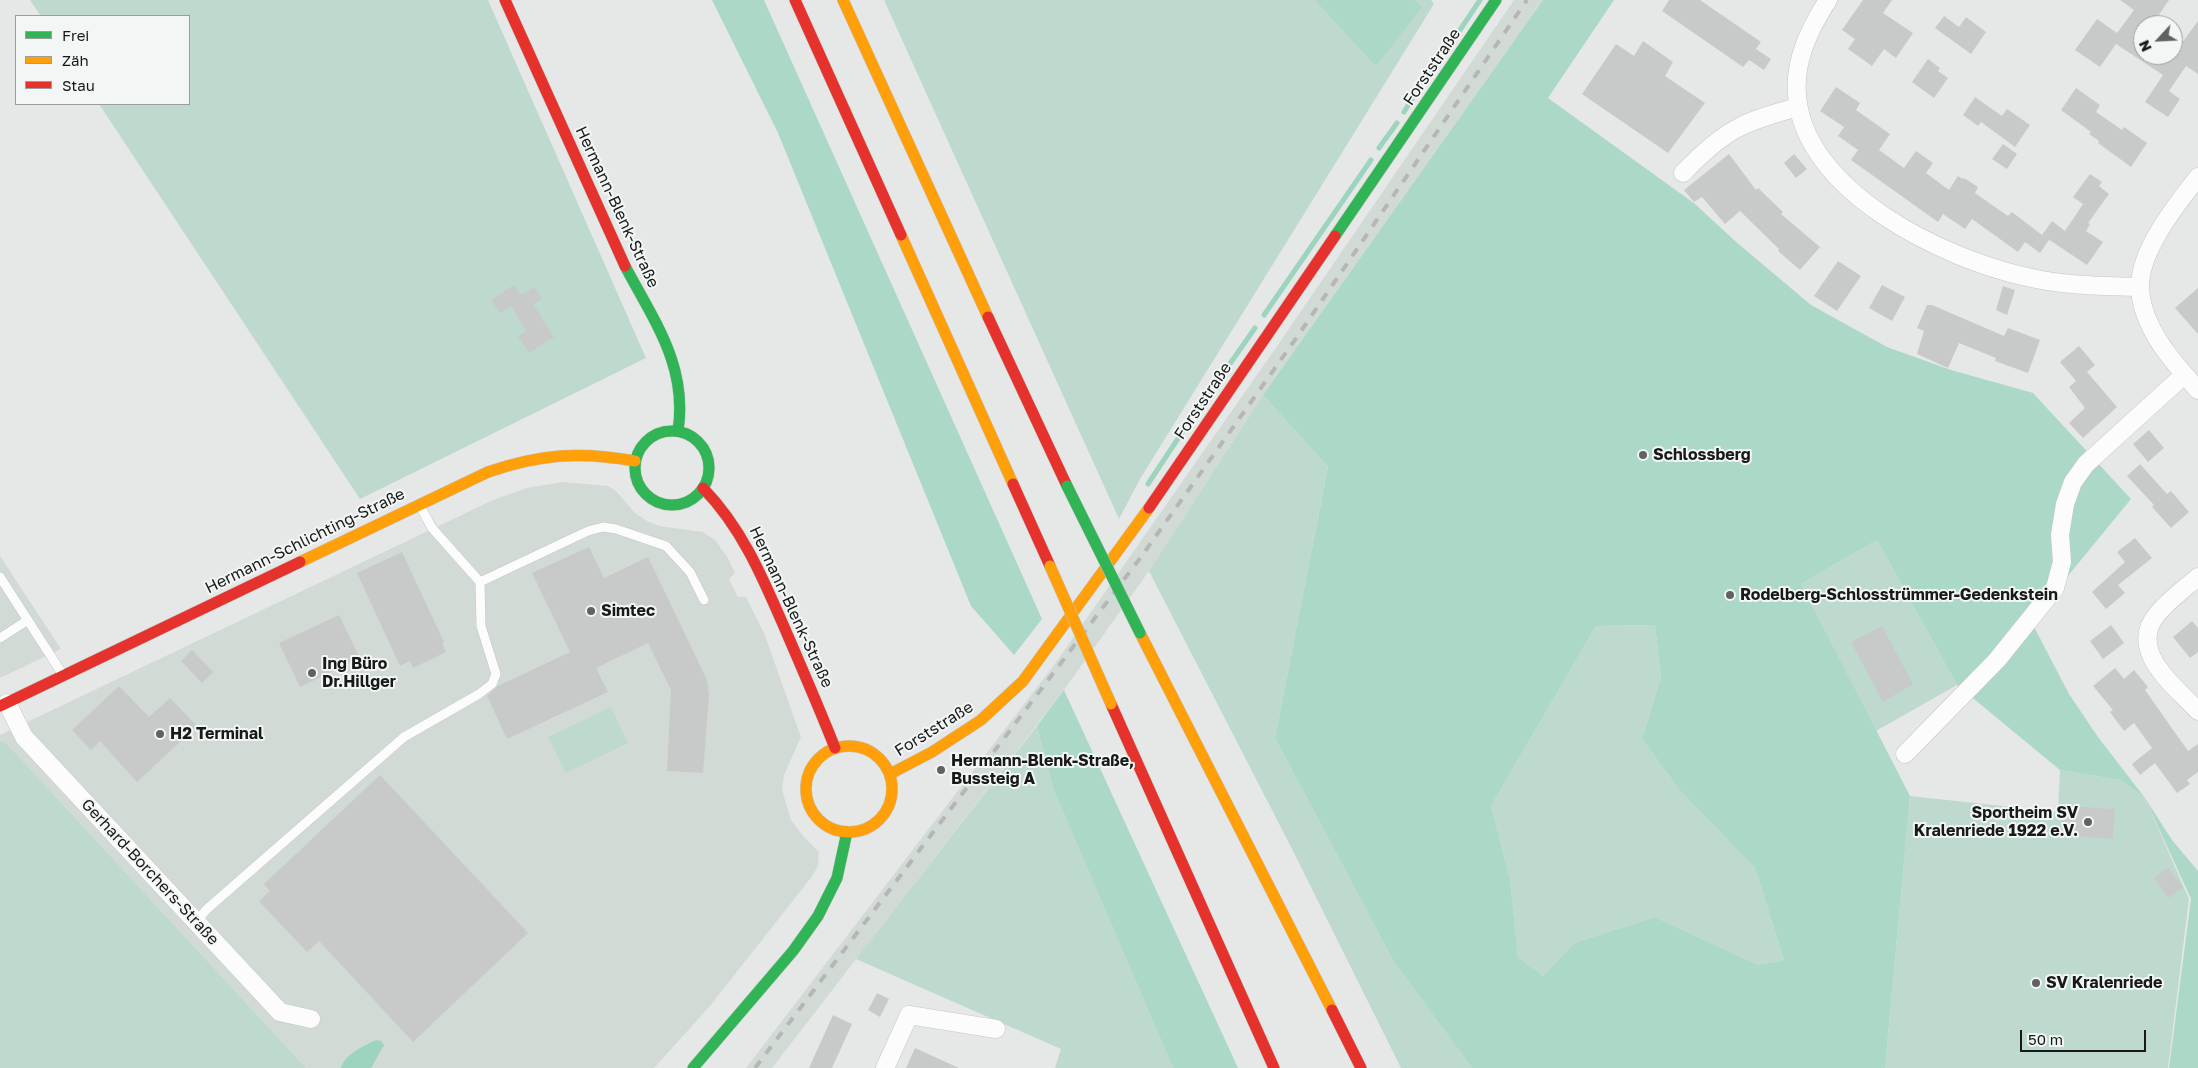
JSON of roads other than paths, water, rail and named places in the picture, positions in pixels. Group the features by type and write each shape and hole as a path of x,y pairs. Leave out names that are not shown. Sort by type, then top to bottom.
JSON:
{"main road":[{"name":"Hermann-Blenk-Straße","path":"505,0 625,267 666,341 678,382 681,411 678,431"},
{"path":"796,0 1274,1068"},
{"path":"843,0 922,176 1067,486 1361,1068"},
{"name":"Forststraße","path":"890,774 932,752 981,720 1022,681 1041,658 1131,535 1496,0"},
{"path":"678,431 695,438 706,453 709,470 703,488 690,500 672,505 654,501 646,495 636,480 635,461 637,453 647,439 662,432 678,431"},
{"name":"Hermann-Schlichting-Straße","path":"3,704 488,472 540,456 567,453 593,454 635,461"},
{"name":"Hermann-Blenk-Straße","path":"703,488 719,502 735,525 752,556 816,698 835,748"},
{"path":"854,746 863,748 879,758 890,774 892,795 884,814 868,828 847,832 827,825 812,810 808,800 808,779 811,769 817,760 835,748 854,746"},
{"path":"693,1068 795,948 818,918 837,881 844,855 847,832"}],"street":[{"path":"1828,0 1814,21 1800,58 1796,93 1804,128 1814,147 1837,176 1870,205 1930,242 1975,262 2028,278 2073,284 2140,287"},
{"path":"1683,173 1708,148 1733,129 1755,118 1798,107"},
{"path":"2198,178 2159,230 2148,255 2140,287 2146,314 2161,344 2184,375 2198,390"},
{"path":"1905,754 1997,660 2055,588 2062,562 2060,535 2065,504 2073,482 2086,464 2184,375"},
{"path":"2198,577 2158,613 2148,632 2146,643 2157,668 2198,711"},
{"name":"Gerhard-Borchers-Straße","path":"3,704 24,737 280,1012 311,1019"},
{"path":"885,1068 909,1015 996,1029"}],"lane":[{"path":"196,922 207,909 404,737 479,694 492,684 496,674 481,626 480,582 432,528 419,504"},
{"path":"480,582 588,531 603,527 616,529 666,546 690,572 704,600"},
{"path":"0,578 64,675"},
{"path":"0,638 28,620"}],"waterway":[{"path":"1458,33 1480,0"},
{"path":"1420,88 1440,58"},
{"path":"1404,112 1412,99"},
{"path":"1379,148 1397,123"},
{"path":"1264,315 1371,160"},
{"path":"1199,408 1255,328"},
{"path":"1148,484 1183,431"}],"railway":[{"path":"755,1068 1141,557 1297,337 1527,0"}],"place":[{"name":"Schlossberg","path":"1643,455"},
{"name":"Rodelberg-Schlosstrümmer-Gedenkstein","path":"1730,595"},
{"name":"Simtec","path":"591,611"},
{"name":"Ing Büro Dr.Hillger","path":"312,673"},
{"name":"H2 Terminal","path":"160,734"},
{"name":"Hermann-Blenk-Straße, Bussteig A","path":"941,770"},
{"name":"Sportheim SV Kralenriede 1922 e.V.","path":"2088,822"},
{"name":"SV Kralenriede","path":"2036,983"}]}
